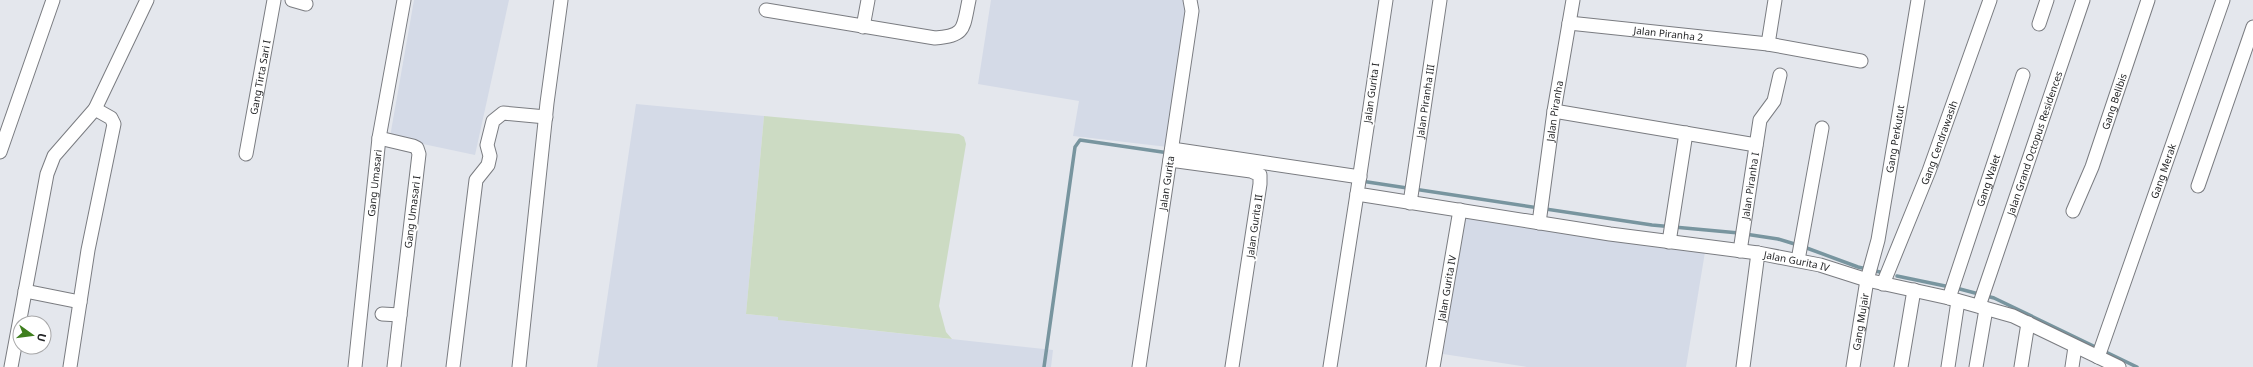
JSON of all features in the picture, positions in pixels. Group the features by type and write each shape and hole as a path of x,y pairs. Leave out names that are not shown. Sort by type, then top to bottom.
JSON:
{"street":[{"path":"0,152 53,0"},
{"path":"11,367 47,174 54,156 95,109 147,0"},
{"name":"Gang Tirta Sari I","path":"246,154 274,0"},
{"path":"292,0 306,4"},
{"name":"Gang Umasari","path":"355,367 379,138 404,0"},
{"path":"519,367 546,117 561,0"},
{"path":"863,27 868,0"},
{"path":"766,10 935,38 954,36 961,31 969,0"},
{"name":"Jalan Gurita","path":"1139,367 1192,11 1190,0"},
{"name":"Jalan Gurita I","path":"1330,367 1386,0"},
{"name":"Jalan Piranha III","path":"1410,200 1440,0"},
{"name":"Jalan Piranha","path":"1539,220 1554,111 1573,0"},
{"path":"1768,44 1775,0"},
{"name":"Gang Perkutut","path":"1868,278 1873,263 1918,0"},
{"name":"Gang Cendrawasih","path":"1883,284 1929,171 1990,0"},
{"path":"2039,24 2047,0"},
{"name":"Jalan Grand Octopus Residences","path":"1976,367 1982,306 1986,287 2083,0"},
{"name":"Gang Belibis","path":"2075,207 2092,166 2148,0"},
{"name":"Gang Merak","path":"2101,349 2222,0"},
{"name":"Jalan Piranha 2","path":"1569,23 1768,44 1861,61"},
{"path":"2198,186 2253,27"},
{"name":"Jalan Piranha I","path":"1740,249 1760,120 1774,100 1780,75"},
{"name":"Gang Walet","path":"1948,367 1952,294 2023,75"},
{"path":"70,367 88,250 114,124 111,118 95,109"},
{"path":"1554,111 1756,145"},
{"path":"453,367 476,180 488,165 490,156 487,145 493,121 503,113 546,117"},
{"path":"1799,258 1822,128"},
{"path":"1670,233 1686,133"},
{"name":"Gang Umasari I","path":"379,138 412,146 417,148 419,154 394,367"},
{"name":"Jalan Gurita II","path":"1171,154 1241,164 1260,175 1260,184 1232,367"},
{"name":"Jalan Gurita IV","path":"1241,164 1359,184 1410,200 1460,210 1539,220 1670,233 1758,253 1799,258 1868,278 1883,284 1914,290 1952,294 2013,316 2075,347 2101,349 2116,366"},
{"name":"Jalan Gurita IV","path":"1433,367 1460,210"},
{"path":"1743,367 1758,253"},
{"name":"Gang Mujair","path":"1853,367 1868,278"},
{"path":"1901,367 1914,290"},
{"path":"25,291 80,302"},
{"path":"382,314 400,315"},
{"path":"2021,367 2028,323"},
{"path":"2072,367 2075,347"}],"shaded area":[{"path":"414,0 509,0 475,155 390,137"},
{"path":"991,0 1184,0 1187,15 1168,147 1073,136 1079,101 978,84"},
{"path":"636,104 764,116 746,314 778,317 779,320 804,323 1053,350 1051,367 597,367"},
{"path":"1465,217 1705,252 1686,367 1527,367 1443,354"}],"green space":[{"path":"764,116 959,134 964,137 966,144 939,306 946,332 952,339 778,320 778,317 746,314"}],"waterway":[{"path":"1044,367 1075,147 1080,140 1169,153"},
{"path":"1361,181 1652,225 1739,233"},
{"path":"1745,234 1778,239 1798,245"},
{"path":"1804,247 1858,267 1880,272"},
{"path":"1897,276 1950,287"},
{"path":"1956,288 1994,298 2137,367"}]}
